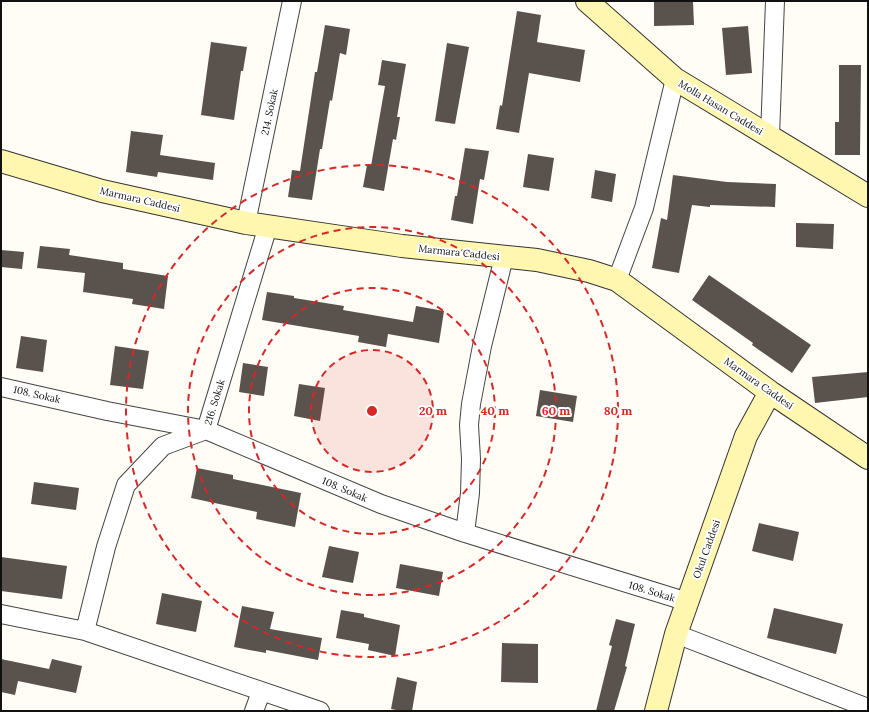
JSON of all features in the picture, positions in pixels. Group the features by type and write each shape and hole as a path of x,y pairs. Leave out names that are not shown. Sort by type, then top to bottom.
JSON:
{"street":[{"name":"214. Sokak","path":"246,223 292,1"},
{"name":"Molla Hasan Caddesi","path":"587,1 676,79 868,196"},
{"path":"770,136 775,1"},
{"path":"617,280 644,208 676,79"},
{"name":"Marmara Caddesi","path":"1,161 102,191 246,223 402,246 537,260 590,271 617,280 770,392 868,458"},
{"name":"216. Sokak","path":"85,631 106,547 126,485 163,446 206,430 268,226"},
{"path":"466,534 471,473 469,425 471,404 482,346 504,257"},
{"name":"108. Sokak","path":"1,387 107,411 206,430 381,504 466,534 688,602"},
{"name":"Okul Caddesi","path":"656,711 676,634 746,436 770,392"},
{"path":"1,614 85,631 320,711"},
{"path":"676,634 868,708"},
{"path":"254,711 261,692"}],"building":[{"path":"654,1 693,1 694,25 654,26"},
{"path":"517,11 541,15 537,42 585,50 580,82 529,73 519,133 496,129 500,105 502,106"},
{"path":"325,25 350,29 346,55 340,53 322,149 320,149 312,200 288,197 292,170 300,171 315,72 317,72"},
{"path":"748,26 752,73 726,75 722,28"},
{"path":"211,42 247,47 243,71 241,71 234,120 201,115"},
{"path":"447,43 469,47 455,124 435,121"},
{"path":"382,60 406,64 397,117 400,117 396,140 393,139 384,191 363,187 367,165 371,166 385,86 378,85"},
{"path":"839,65 861,65 860,155 835,155 835,122 839,122"},
{"path":"131,131 163,135 160,155 215,163 213,180 158,172 157,177 126,172"},
{"path":"465,148 489,151 484,180 480,179 473,224 451,220 455,196 457,196"},
{"path":"528,154 554,158 549,191 523,187"},
{"path":"595,170 616,174 612,202 591,198"},
{"path":"673,175 727,182 776,184 775,207 710,205 710,207 692,205 679,273 652,268 661,218 667,220"},
{"path":"796,223 834,224 833,249 796,247"},
{"path":"40,246 70,249 69,255 123,263 123,269 168,276 164,309 132,304 133,299 83,292 85,273 37,268"},
{"path":"1,250 24,252 22,269 1,267"},
{"path":"709,275 811,345 792,373 752,345 753,343 692,300"},
{"path":"267,292 344,306 343,310 413,322 416,306 444,311 439,343 388,334 386,347 358,342 359,336 262,320"},
{"path":"21,336 47,340 43,372 16,368"},
{"path":"115,346 149,351 143,389 110,385"},
{"path":"243,363 268,367 264,396 239,392"},
{"path":"868,372 868,397 815,403 812,377"},
{"path":"299,384 325,388 320,421 294,416"},
{"path":"540,390 577,396 573,422 536,416"},
{"path":"197,468 233,475 233,479 301,493 295,527 256,519 257,512 191,498"},
{"path":"34,482 79,488 76,510 31,504"},
{"path":"759,523 799,532 793,561 752,551"},
{"path":"329,546 359,552 353,583 322,577"},
{"path":"1,557 67,566 62,599 1,591"},
{"path":"400,564 443,572 439,596 396,588"},
{"path":"162,593 202,601 196,632 156,624"},
{"path":"242,606 274,612 270,629 322,638 318,660 266,650 266,653 234,647"},
{"path":"774,608 843,624 836,654 767,638"},
{"path":"341,610 364,614 364,617 400,625 395,656 368,650 369,644 336,638"},
{"path":"616,619 635,624 625,666 627,667 614,711 596,711 612,646 609,645"},
{"path":"502,643 538,644 538,683 501,682"},
{"path":"1,659 49,669 52,659 82,666 76,693 18,681 15,695 1,692"},
{"path":"397,677 417,682 412,711 391,709"}]}
